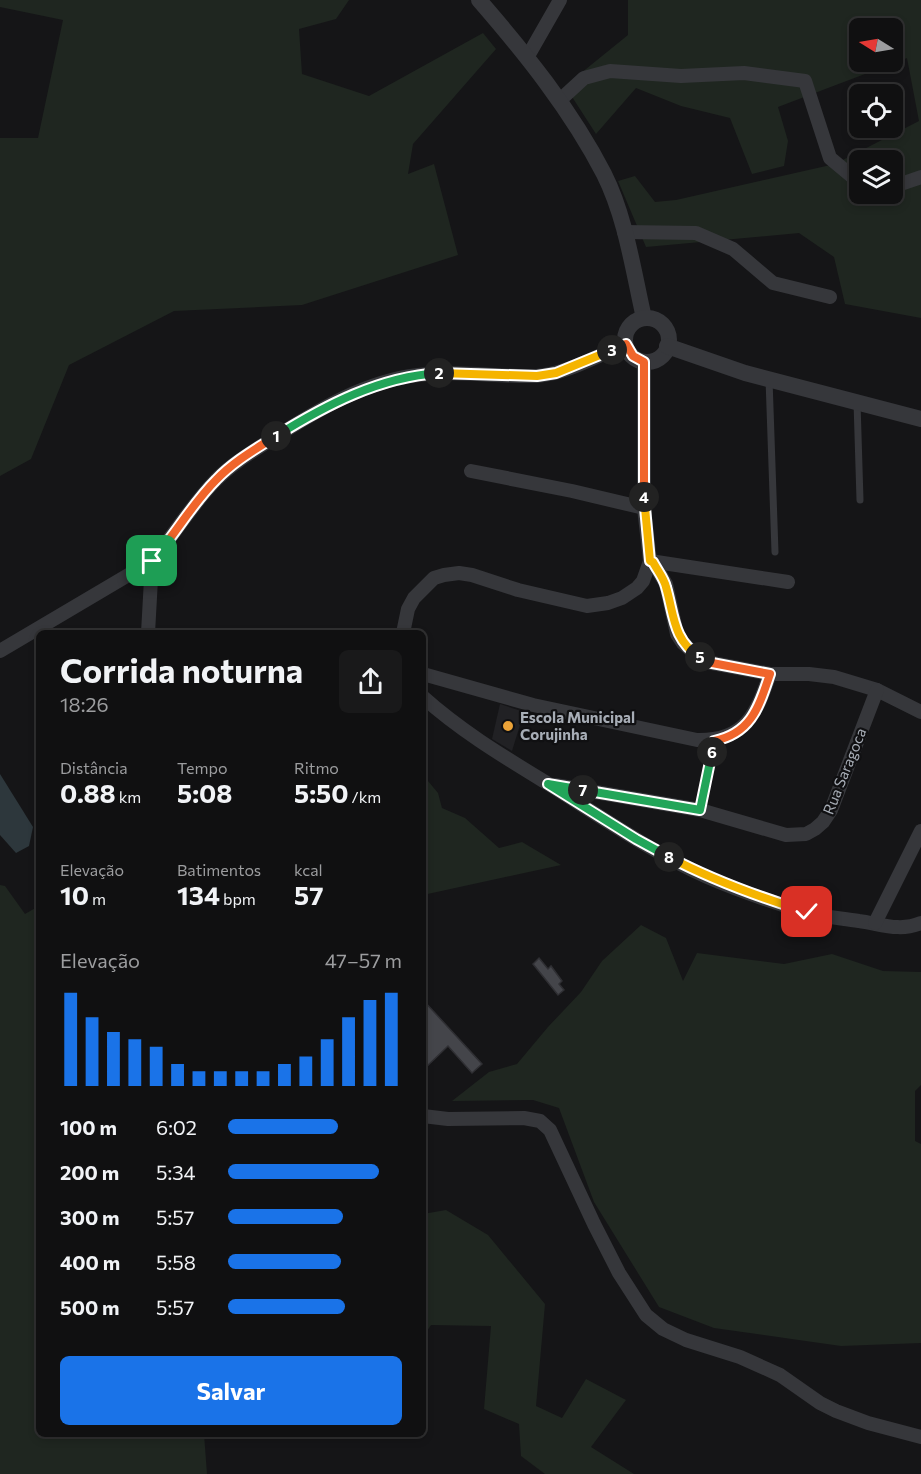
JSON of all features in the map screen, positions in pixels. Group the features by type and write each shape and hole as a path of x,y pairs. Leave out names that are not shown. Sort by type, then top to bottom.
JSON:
{"street":[{"path":"478,0 528,56 604,174 624,232 644,318"},
{"path":"528,56 560,0"},
{"path":"559,101 584,78 610,71 681,76 744,73 806,81 830,158 849,174"},
{"path":"903,183 921,177"},
{"path":"624,232 696,233 733,249 773,283 830,297"},
{"path":"644,318 656,320 665,327 669,338 661,357 650,362 644,362 633,356 626,344 628,329 644,318"},
{"path":"0,651 152,561 170,541 197,501 216,480 238,460 310,415 354,394 416,375 454,373 537,376 556,373 626,344"},
{"path":"667,346 745,373 921,419"},
{"path":"644,362 644,508 652,561 666,584 673,623 683,643 707,662 770,674 820,675 877,690 921,712"},
{"path":"471,471 572,490 644,508"},
{"path":"148,630 152,561"},
{"path":"652,561 788,582"},
{"path":"404,630 408,609 414,598 434,578 444,574 459,573 587,606 608,603 637,588 643,581 652,561"},
{"path":"426,675 533,705 698,740 714,741 730,736 746,724 759,706 770,674"},
{"name":"Rua Saragoca","path":"548,784 700,810 786,835 806,834 823,822 831,810 877,690"},
{"path":"426,700 440,713 496,752 636,839 705,876 807,912 875,923 890,928 903,928 921,923"},
{"path":"875,923 921,831"},
{"path":"426,1116 448,1119 524,1118 540,1121 549,1130 619,1273 646,1315 663,1329 686,1340 740,1357 780,1376 836,1411 868,1423 921,1437"}],"lane":[{"path":"769,379 775,552"},
{"path":"857,402 860,500"}],"path":[{"path":"700,810 714,741"}],"shaded area":[{"path":"0,0 349,0 336,19 299,29 302,74 369,96 483,33 496,49 413,144 408,174 434,164 458,255 302,305 174,311 69,365 31,459 0,476 0,138 38,138 63,20 0,7"},
{"path":"628,0 921,0 921,318 845,304 834,257 799,233 646,247 618,181 635,176 655,202 676,200 835,164 849,157 849,204 903,204 903,150 862,150 886,138 903,138 903,129 919,121 907,58 903,60 903,18 849,18 849,72 870,72 778,107 788,141 784,166 752,174 730,118 681,106 636,88 596,134 565,86 628,35"},
{"name":"Escola Municipal Corujinha","path":"500,704 524,712 512,751 492,739"},
{"path":"0,774 33,827 29,846 16,853 0,835"},
{"path":"426,779 438,793 442,808 465,818 499,848 522,842 561,865 426,894"},
{"path":"0,885 5,886 25,914 36,908 36,1437 204,1437 207,1474 0,1474"},
{"path":"641,925 666,938 683,981 697,953 784,964 832,954 883,971 921,972 921,1085 915,1091 915,1141 921,1144 921,1343 841,1346 714,1328 659,1307 594,1202 559,1108 533,1100 452,1101 489,1072 517,1064 581,992 602,961"},
{"path":"446,1210 488,1235 545,1304 536,1406 562,1418 586,1379 626,1400 591,1447 634,1474 545,1474 521,1456 519,1424 484,1409 491,1326 431,1325 426,1332 426,1213"}],"building":[{"path":"539,958 548,969 551,966 562,981 559,984 564,990 558,995 533,964"},
{"path":"426,1003 482,1064 472,1073 448,1046 426,1067"}],"place":[{"name":"Escola Municipal Corujinha","path":"508,726"}],"route":[{"path":"152,561 170,541 197,501 238,460 310,415 354,394 416,375 454,373 537,376 556,373 626,344 629,352 644,362 644,508 650,561 653,562 666,584 677,633 683,643 707,662 770,674 759,706 753,716 730,736 714,741 700,810 548,784 636,839 705,876 807,912"}]}
